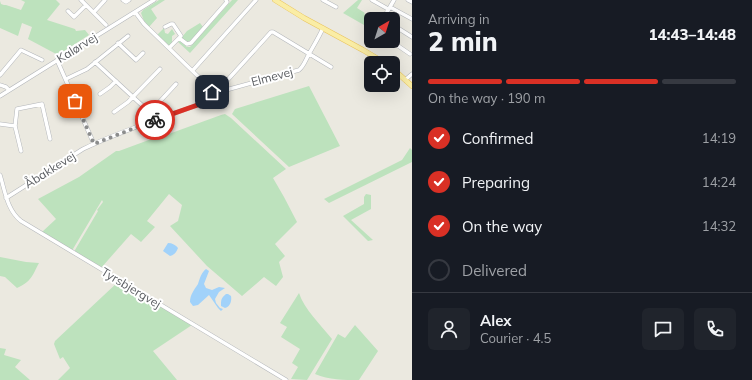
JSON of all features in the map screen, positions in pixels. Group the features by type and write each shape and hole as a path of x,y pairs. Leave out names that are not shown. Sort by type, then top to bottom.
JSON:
{"main road":[{"path":"271,0 373,56"},
{"path":"275,0 292,11"},
{"path":"400,75 412,86"}],"street":[{"path":"81,0 106,25"},
{"path":"94,12 105,0"},
{"path":"124,0 126,2 129,0"},
{"name":"Kalørvej","path":"0,96 154,0"},
{"path":"195,67 256,0"},
{"path":"323,0 336,7"},
{"path":"372,0 412,19"},
{"path":"387,12 394,0"},
{"path":"408,0 412,2"},
{"path":"179,38 186,44 190,44 227,1"},
{"path":"68,11 74,17 86,5"},
{"name":"Åbakkevej","path":"6,198 83,149 206,102 210,99 211,91 209,87 141,20 135,12"},
{"path":"165,27 173,24 181,36 169,48"},
{"name":"Elmevej","path":"309,54 273,32 270,32 223,85 222,89 226,90 302,68 323,28"},
{"path":"400,29 412,37"},
{"path":"66,78 83,71 128,36"},
{"path":"118,43 136,60 142,53"},
{"path":"400,47 410,54"},
{"path":"0,75 21,50 42,60"},
{"path":"309,54 331,67"},
{"path":"57,60 94,144"},
{"path":"95,62 149,112 153,121"},
{"path":"114,112 124,106 160,68"},
{"path":"405,80 412,74"},
{"path":"100,94 116,81"},
{"path":"149,112 176,84"},
{"path":"0,85 9,90"},
{"path":"20,151 15,126 17,109 42,104 50,139"},
{"path":"0,124 15,126"},
{"name":"Tyrsbjergvej","path":"0,175 6,198 13,213 21,221 286,380"}],"green space":[{"path":"21,0 56,0 60,4 47,20 75,29 76,31 85,30 89,35 58,55 28,39 32,27 22,23 18,36 0,28 0,1 1,4 21,10 25,2"},
{"path":"159,0 165,0 151,9 157,18 149,27 144,21 141,13 143,10"},
{"path":"232,0 238,0 190,53 178,42 180,41 187,47 190,47"},
{"path":"358,0 362,0 357,8 364,12 364,25 343,13"},
{"path":"200,23 203,27 190,42 187,43 182,37 187,31"},
{"path":"164,28 165,33 168,34 172,29 175,34 172,36 172,44 169,46 157,35"},
{"path":"309,86 340,146 289,167 232,114 235,109"},
{"path":"225,114 286,169 273,178 297,222 275,244 285,256 279,262 283,277 276,286 264,277 242,296 207,266 170,226 178,221 182,205 169,194 147,221 155,227 141,242 131,234 101,268 75,252 75,250 103,202 102,200 73,249 71,250 42,232 56,219 38,199 79,177 116,151"},
{"path":"410,148 412,150 412,162 329,203 324,199 402,160"},
{"path":"366,194 371,195 371,209 351,220 373,240 368,241 343,216 364,204 364,197"},
{"path":"0,257 39,263 29,280 17,288 5,277 0,276"},
{"path":"119,281 192,325 153,351 177,380 58,380 70,368 63,357 60,359 54,344 55,341"},
{"path":"299,293 309,311 332,339 307,380 291,379 298,367 292,363 300,349 281,337 287,327 280,323"},
{"path":"355,325 378,351 359,380 331,379 315,374 338,334 345,338"},
{"path":"0,348 6,349 4,355 21,360 15,367 30,380 0,380"}],"water":[{"path":"168,243 174,244 178,248 175,254 170,256 163,251"},
{"path":"206,269 209,271 204,284 206,288 212,290 219,287 225,288 219,292 215,299 220,308 223,309 221,311 209,295 198,305 193,306 190,302 192,293"},
{"path":"226,294 231,296 231,300 230,304 225,308 221,306 221,302 222,298"}],"way so far":[{"path":"75,101 94,144 155,120"}],"route":[{"path":"155,120 206,102 210,98 212,92"}]}
